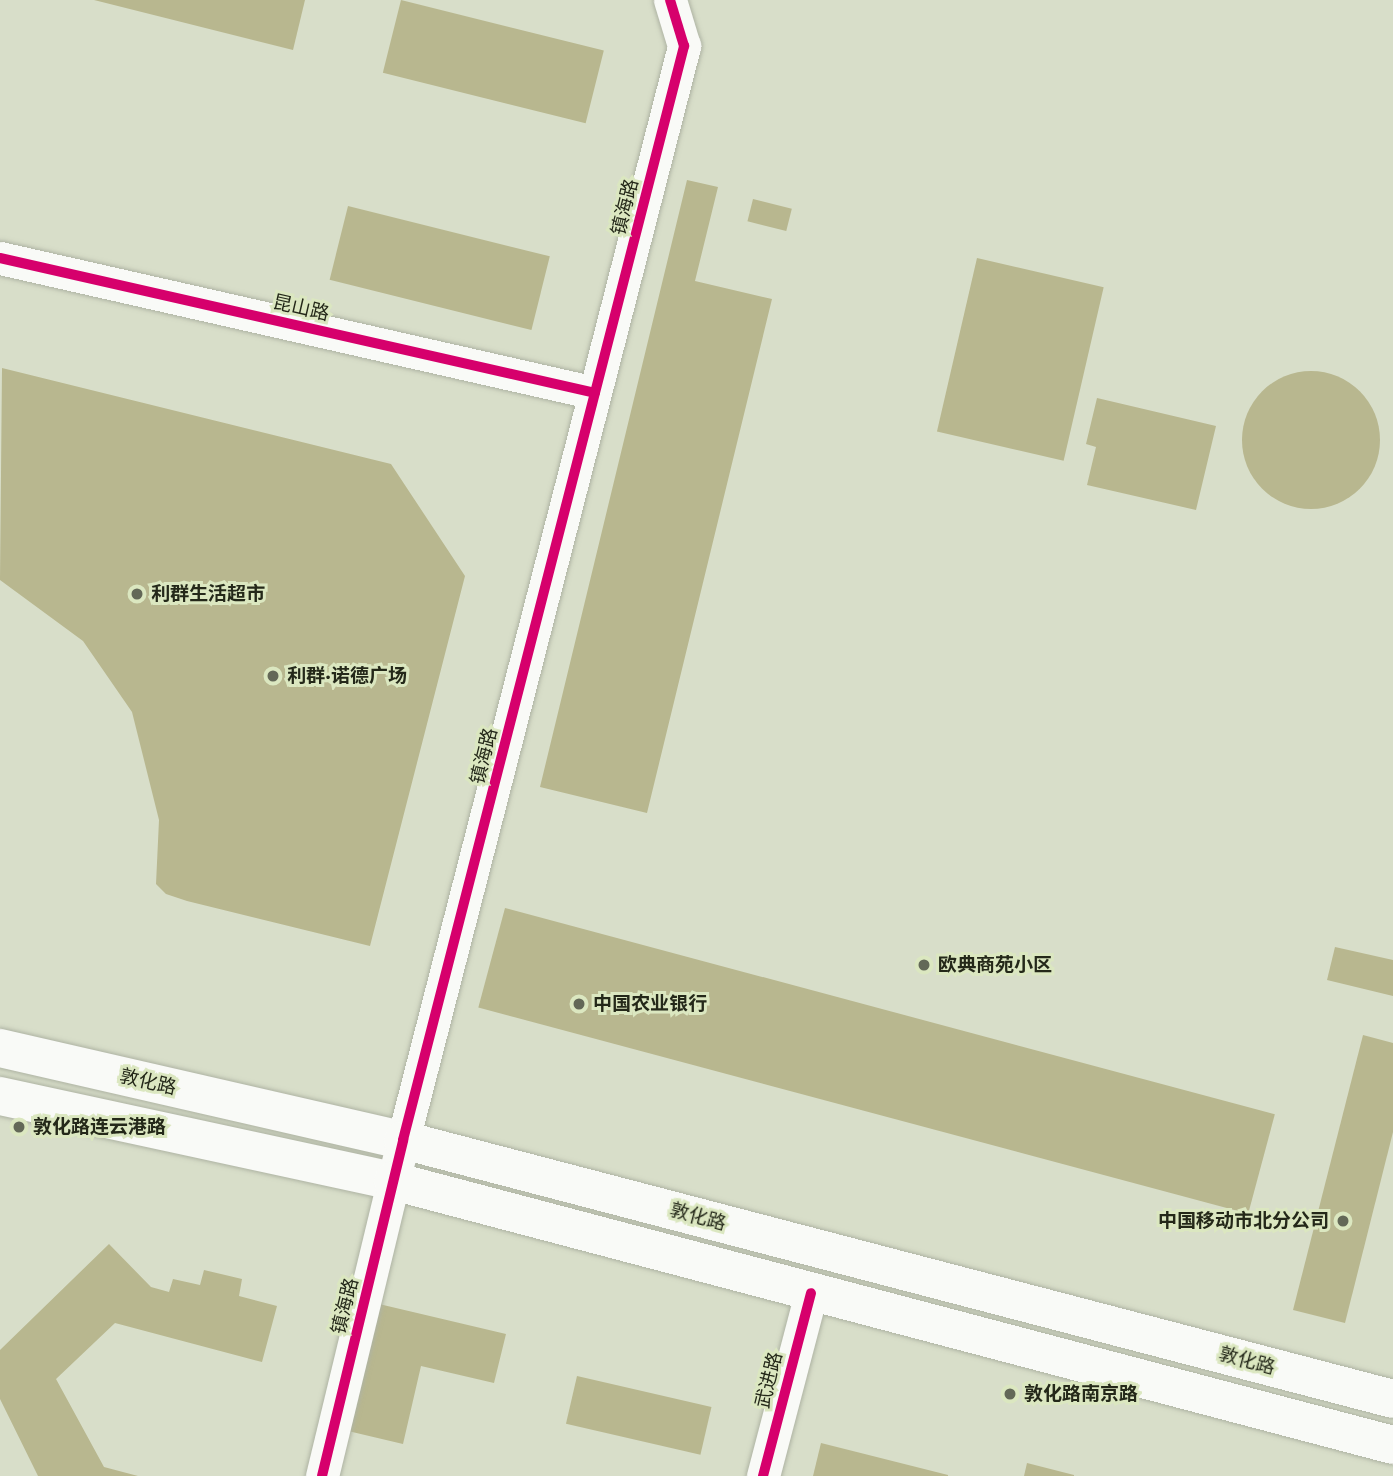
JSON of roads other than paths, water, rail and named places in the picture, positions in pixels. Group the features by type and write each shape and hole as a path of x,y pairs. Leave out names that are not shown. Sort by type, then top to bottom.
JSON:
{"main road":[{"name":"敦化路","path":"0,1048 403,1140 1393,1399"},
{"path":"0,1096 393,1181 1393,1445"}],"street":[{"name":"镇海路","path":"322,1476 403,1140 684,46 670,0"},
{"name":"昆山路","path":"0,258 595,393"},
{"name":"武进路","path":"763,1476 811,1293"}],"place":[{"name":"利群生活超市","path":"137,594"},
{"name":"利群·诺德广场","path":"273,676"},
{"name":"欧典商苑小区","path":"924,965"},
{"name":"中国农业银行","path":"579,1004"},
{"name":"敦化路连云港路","path":"19,1127"},
{"name":"中国移动市北分公司","path":"1343,1221"},
{"name":"敦化路南京路","path":"1010,1394"}]}
